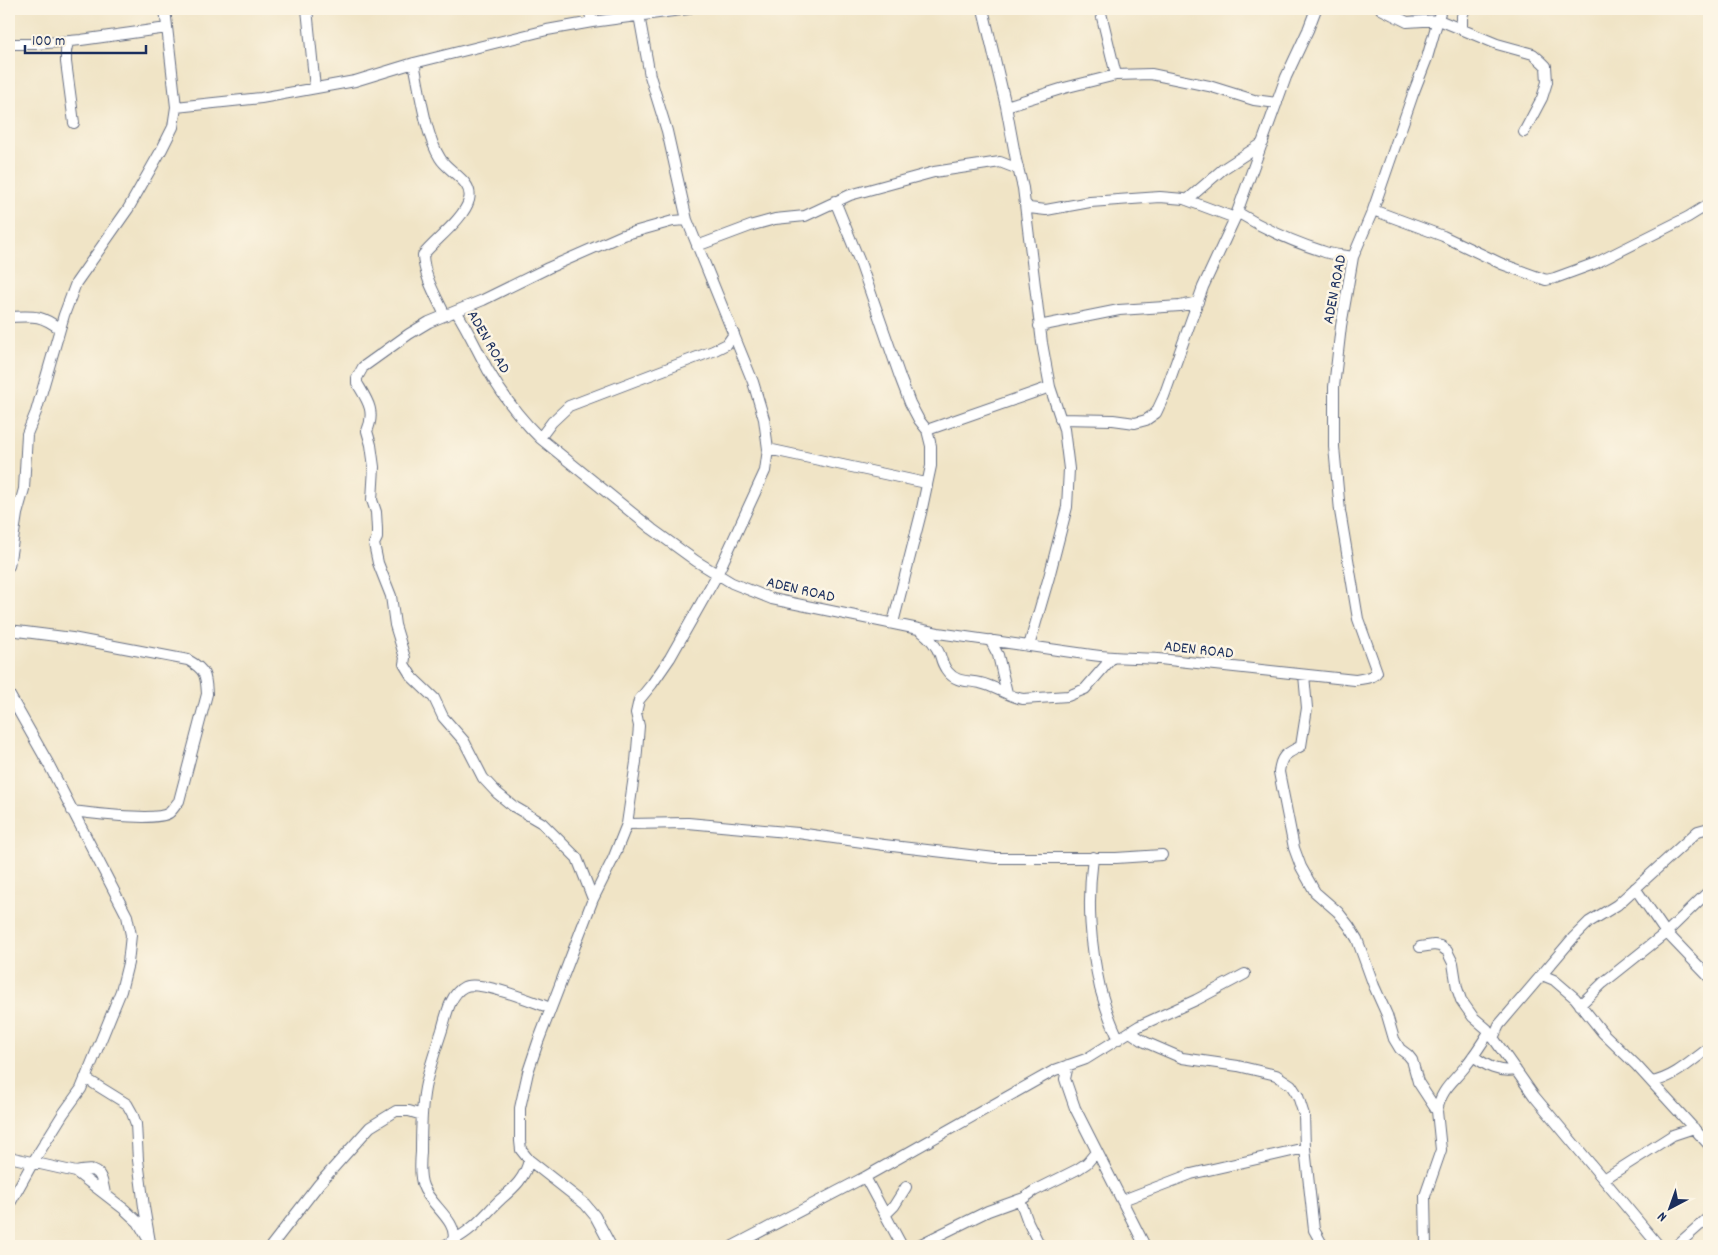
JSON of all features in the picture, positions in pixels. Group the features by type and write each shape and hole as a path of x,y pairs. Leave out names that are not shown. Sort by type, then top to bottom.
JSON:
{"street":[{"path":"9,566 19,505 24,489 27,434 36,412 60,329 76,283 128,209 173,127 176,107 165,9"},
{"path":"307,9 315,88"},
{"path":"590,9 592,22"},
{"path":"176,107 261,98 355,81 414,63 505,40 592,22 688,9"},
{"path":"983,9 1006,106 1025,203 1039,326 1050,387 1064,429 1069,469 1067,507 1029,646"},
{"path":"1100,9 1116,75"},
{"path":"1060,419 1135,422 1151,418 1156,414 1198,302 1236,215 1286,77 1316,9"},
{"path":"1381,9 1407,22 1438,20 1497,44 1532,54 1546,66 1547,82 1542,98 1524,132"},
{"name":"ADEN ROAD","path":"456,312 468,330 488,370 521,419 540,438 652,529 717,576 751,592 772,599 920,630 1112,658 1148,658 1355,680 1370,678 1377,672 1358,619 1340,511 1334,447 1334,387 1341,326 1353,257 1373,210 1409,103 1427,58 1441,9"},
{"path":"1462,30 1462,16 1465,9"},
{"path":"611,1246 595,1216 585,1204 529,1160 521,1150 520,1108 528,1072 551,1008 593,899 614,859 626,824 636,762 639,726 636,713 639,700 670,658 717,576 765,471 768,449 761,410 753,382 687,220 667,131 650,76 639,15"},
{"path":"9,44 68,42 167,28"},
{"path":"68,42 66,62 74,123"},
{"path":"414,63 432,140 446,167 464,181 470,194 469,202 458,218 423,255 423,262 430,283 445,315"},
{"path":"1006,106 1064,88 1116,75 1151,74 1210,86 1254,100 1277,103"},
{"path":"1187,200 1223,169 1263,143"},
{"path":"697,246 753,225 775,219 805,216 850,195 934,172 1000,162 1008,159 1014,153"},
{"path":"1000,162 1018,169"},
{"path":"1025,203 1029,208 1046,210 1109,200 1160,197 1187,200 1236,215 1324,252 1353,257"},
{"path":"835,201 861,266 910,403 927,430 931,446 931,466 921,513 893,623"},
{"path":"1373,210 1443,236 1502,264 1546,280 1596,263 1688,217 1709,204"},
{"path":"1027,222 1046,210"},
{"name":"ADEN ROAD","path":"593,899 577,858 542,823 527,815 497,793 483,778 464,741 443,717 434,698 408,672 404,664 405,658 391,596 374,544 377,538 372,500 374,467 367,431 371,410 357,383 357,378 363,367 390,346 408,334 445,315 456,312 623,234 673,221 687,220"},
{"path":"1039,326 1119,310 1180,306 1198,302"},
{"path":"9,317 36,316 49,321 60,329"},
{"path":"540,438 552,422 569,406 714,351 727,344 734,334"},
{"path":"927,430 1050,387"},
{"path":"768,449 926,483"},
{"path":"9,503 19,505"},
{"path":"9,630 72,638 188,660 199,666 206,676 207,694 182,792 179,801 170,813 160,817 118,816 72,811"},
{"path":"920,630 931,639 940,653 943,666 950,675 962,681 980,683 1008,693 1016,698 1029,700 1068,696 1085,690 1112,658"},
{"path":"990,640 998,655 1008,693"},
{"path":"1304,675 1307,708 1301,746 1283,756 1280,761 1280,772 1294,848 1301,867 1315,892 1338,912 1357,939 1387,1015 1394,1039 1400,1049 1412,1060 1418,1082 1437,1111"},
{"path":"9,694 48,763 127,916 131,935 122,991 86,1078 81,1089 33,1162 9,1205"},
{"path":"626,824 688,823 798,833 909,849 995,858 1162,855"},
{"path":"1426,1246 1425,1196 1441,1150 1437,1111 1439,1098 1445,1089 1589,922 1617,905 1698,831 1709,828"},
{"path":"1093,857 1090,875 1089,922 1094,962 1104,1002 1119,1039"},
{"path":"1635,888 1667,932 1709,977"},
{"path":"1580,1005 1603,983 1667,932 1709,891"},
{"path":"1420,947 1434,945 1440,946 1447,951 1453,963 1461,1000 1491,1035 1534,1096 1659,1246"},
{"path":"733,1246 865,1177 1055,1070 1086,1059 1130,1032 1245,974"},
{"path":"1542,975 1554,980 1563,987 1603,1033 1652,1082 1709,1145"},
{"path":"449,1243 454,1232 452,1225 427,1196 422,1186 420,1159 425,1090 449,1008 459,990 469,985 483,985 551,1008"},
{"path":"1130,1032 1145,1042 1182,1058 1238,1066 1276,1075 1290,1085 1298,1096 1304,1115 1305,1148 1314,1230 1323,1246"},
{"path":"1652,1082 1674,1075 1709,1048"},
{"path":"1473,1056 1492,1069 1500,1071 1516,1070"},
{"path":"1068,1066 1066,1079 1075,1108 1145,1246"},
{"path":"86,1078 127,1104 132,1113 136,1124 138,1160 144,1206 152,1244"},
{"path":"271,1246 319,1184 370,1127 396,1111 409,1111 422,1115"},
{"path":"1604,1179 1673,1135 1694,1128"},
{"path":"1123,1200 1191,1174 1305,1148"},
{"path":"917,1246 988,1211 1020,1200 1078,1169 1087,1163 1097,1151"},
{"path":"9,1157 76,1172 91,1169 97,1171 101,1175 105,1194 138,1222 152,1244"},
{"path":"449,1243 470,1230 511,1192 522,1180 529,1160"},
{"path":"865,1177 902,1246"},
{"path":"886,1214 894,1206 906,1187"},
{"path":"1020,1200 1040,1246"},
{"path":"1676,1246 1709,1217"}]}
